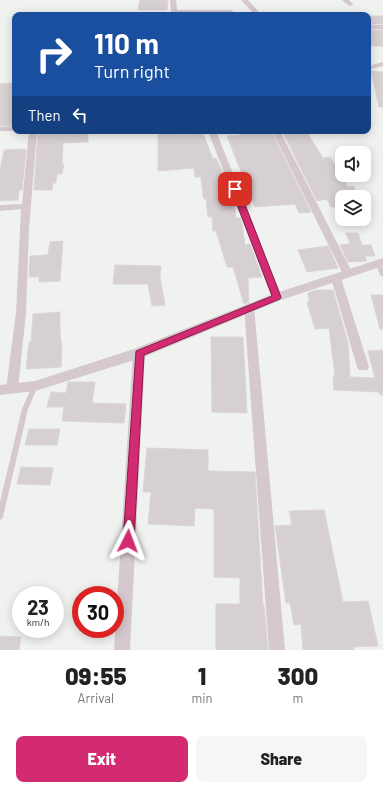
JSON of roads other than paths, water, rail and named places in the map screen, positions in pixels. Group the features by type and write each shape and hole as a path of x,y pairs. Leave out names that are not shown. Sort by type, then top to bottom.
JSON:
{"street":[{"path":"173,0 174,12"},
{"path":"244,0 256,12"},
{"path":"345,0 351,5"},
{"path":"371,27 383,27"},
{"path":"371,67 383,64"},
{"path":"0,129 12,129"},
{"path":"33,134 21,313 6,389 36,386 139,353 249,307 277,297 342,275 381,267"},
{"path":"213,134 277,297"},
{"path":"277,134 342,275 363,367"},
{"path":"0,208 27,206"},
{"path":"249,307 277,650"},
{"path":"122,650 139,353"}],"lane":[{"path":"0,517 25,409 36,386"}]}
